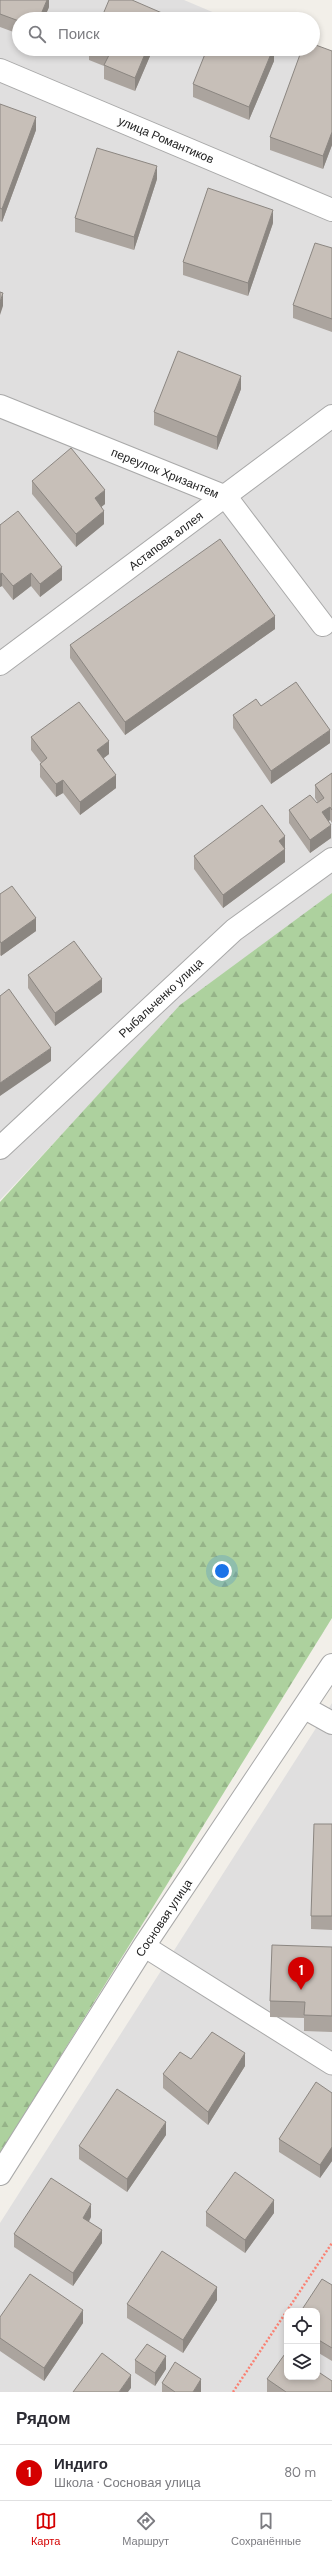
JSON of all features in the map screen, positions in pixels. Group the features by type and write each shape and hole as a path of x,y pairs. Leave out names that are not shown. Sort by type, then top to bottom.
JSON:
{"street":[{"name":"улица Романтиков","path":"0,70 332,210"},
{"name":"переулок Хризантем","path":"0,406 226,497 323,626"},
{"name":"Астапова аллея","path":"0,664 226,497 332,416"},
{"name":"Рыбальченко улица","path":"0,1148 234,930 332,859"},
{"name":"Сосновая улица","path":"0,2174 144,1946 305,1708 332,1665"},
{"path":"305,1708 332,1723"}],"lane":[{"path":"144,1946 332,2064"}],"path":[{"path":"233,2392 332,2243"}],"shaded area":[{"path":"0,0 184,0 212,12 12,12 12,56 316,56 332,63 332,896 178,1011 0,1200"},
{"path":"332,1703 332,2392 0,2392 0,2223"}],"green space":[{"path":"332,893 332,1618 0,2154 0,1202 180,1005"}],"building":[{"path":"0,0 47,0 42,12 12,12 12,18 0,14"},
{"path":"109,0 132,0 160,12 104,12"},
{"path":"320,47 332,51 332,132 323,156 270,137 299,56 320,56"},
{"path":"108,56 144,56 135,78 104,65"},
{"path":"204,56 270,56 249,107 193,84"},
{"path":"0,104 36,117 2,209 0,208"},
{"path":"97,148 157,166 134,237 75,218"},
{"path":"208,188 273,210 248,283 183,262"},
{"path":"315,243 332,248 332,319 293,305"},
{"path":"0,292 3,293 0,302"},
{"path":"178,351 241,376 217,437 154,412"},
{"path":"71,448 105,490 95,498 104,511 76,534 32,481"},
{"path":"18,511 62,567 40,584 31,573 13,586 2,573 0,574 0,525"},
{"path":"220,539 275,616 125,722 70,645"},
{"path":"296,682 330,730 271,771 233,715 256,699 261,706"},
{"path":"79,702 109,741 97,750 116,775 80,802 63,780 56,784 40,764 47,758 31,737"},
{"path":"332,773 332,810 330,807 322,812 331,825 310,840 289,810 310,795 317,803 324,798 315,785"},
{"path":"262,805 285,836 279,841 285,849 223,895 194,856"},
{"path":"12,886 36,918 1,943 0,894"},
{"path":"74,941 102,979 55,1013 28,975"},
{"path":"9,989 51,1048 0,1083 0,996"},
{"path":"314,1824 332,1824 332,1916 311,1916"},
{"path":"272,1945 332,1947 332,2016 304,2015 305,2002 270,2001"},
{"path":"212,2032 245,2053 208,2112 163,2074 180,2052 191,2059"},
{"path":"316,2082 332,2093 332,2147 320,2165 279,2139"},
{"path":"117,2089 166,2122 127,2179 79,2146"},
{"path":"235,2172 274,2200 245,2240 206,2212"},
{"path":"51,2178 91,2204 83,2218 102,2230 73,2273 14,2234"},
{"path":"162,2251 217,2287 183,2340 127,2304"},
{"path":"30,2274 83,2310 44,2368 0,2338 0,2317"},
{"path":"322,2279 332,2285 332,2348 320,2341 320,2308 303,2308"},
{"path":"147,2344 166,2356 155,2373 135,2360"},
{"path":"102,2353 131,2375 119,2392 73,2392"},
{"path":"284,2355 284,2380 320,2380 320,2373 332,2381 332,2392 286,2392 267,2379"},
{"path":"175,2362 201,2379 193,2392 175,2392 162,2383"}],"place":[{"name":"Индиго","path":"301,1990"}]}
